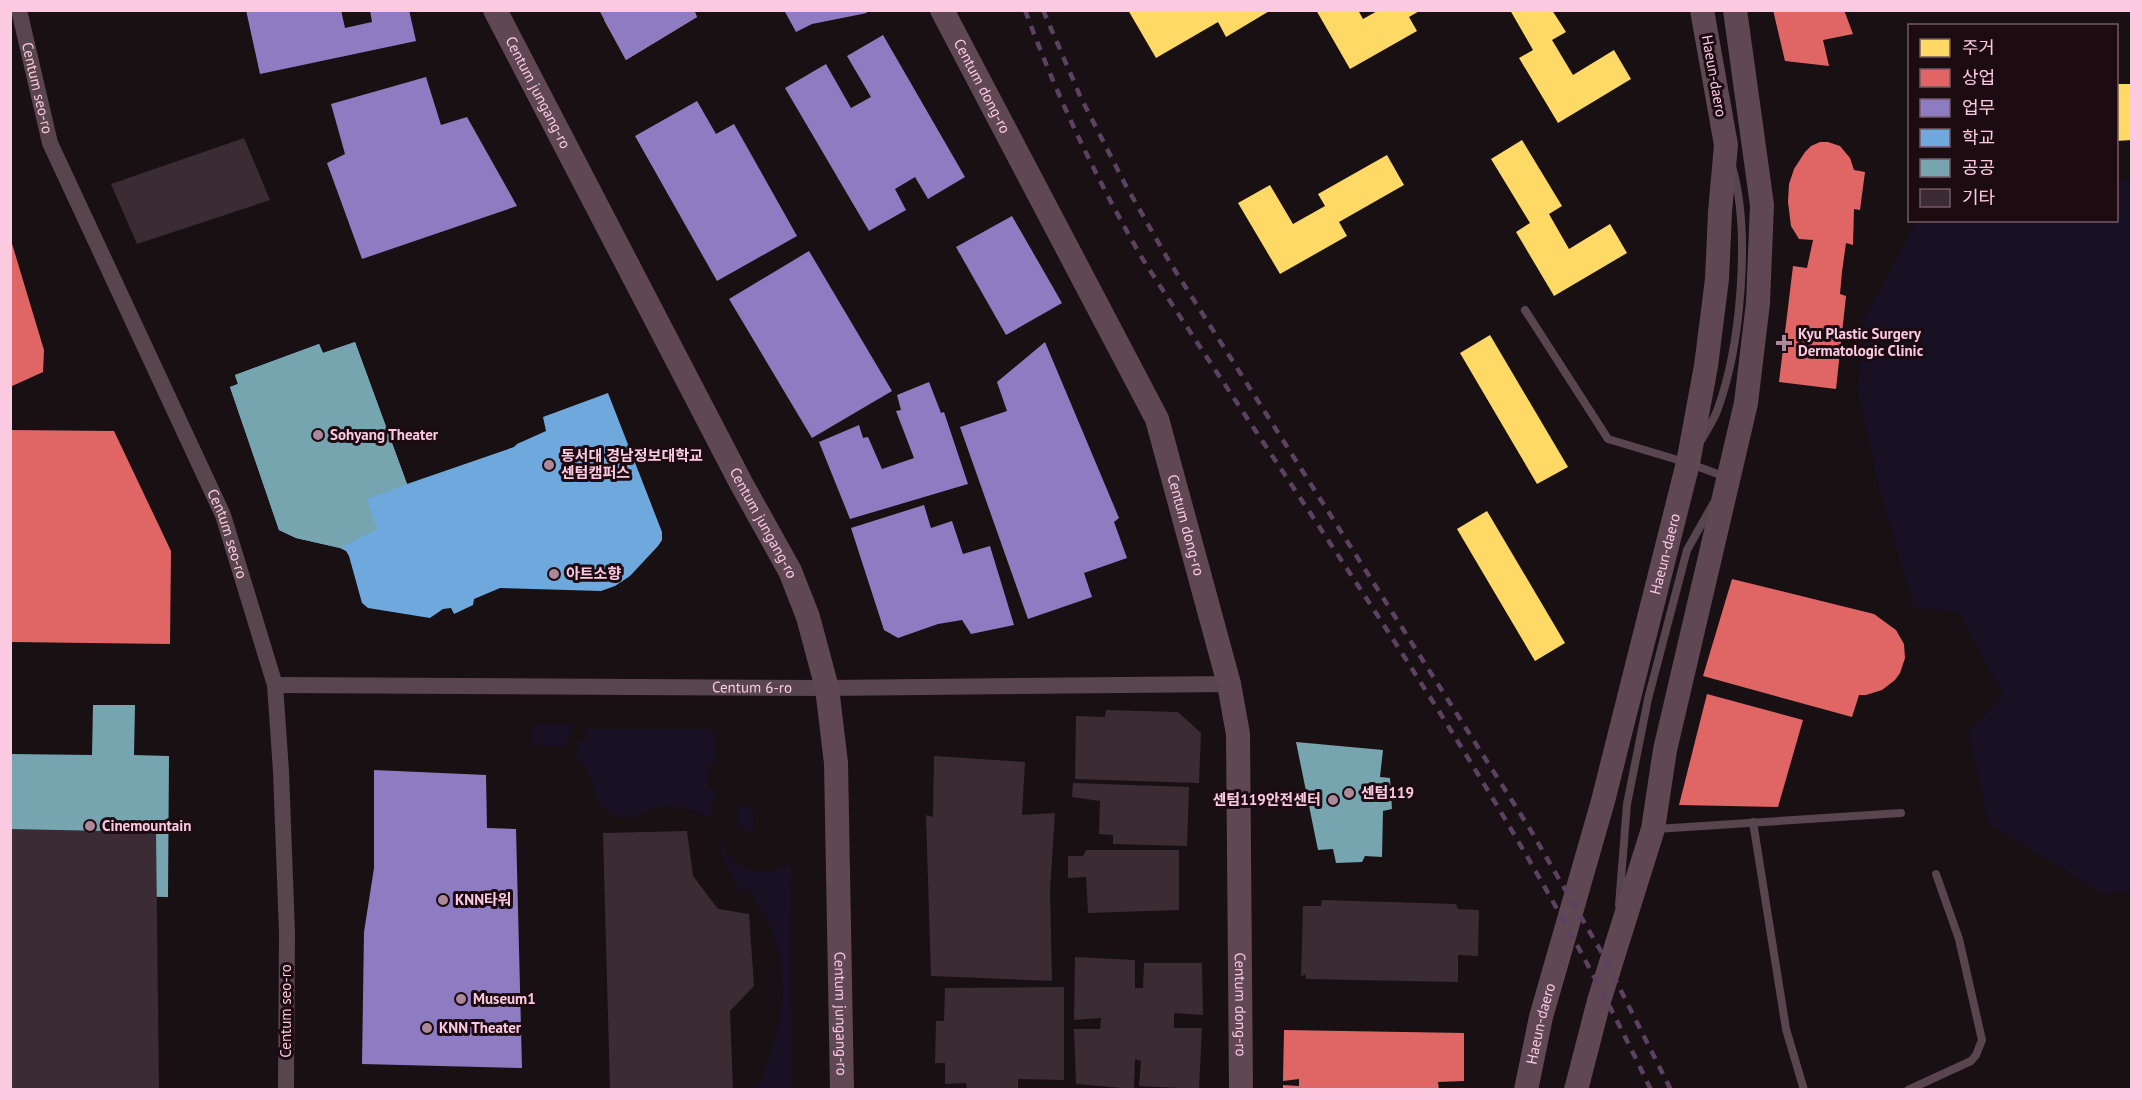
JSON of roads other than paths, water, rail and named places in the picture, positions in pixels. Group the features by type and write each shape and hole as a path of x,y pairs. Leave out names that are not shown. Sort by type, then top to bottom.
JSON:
{"main road":[{"name":"Centum jungang-ro","path":"495,10 741,483 790,571 808,617 827,688 836,763 842,1089"},
{"name":"Centum dong-ro","path":"942,10 1157,419 1229,684 1238,734 1241,1089"},
{"name":"Haeun-daero","path":"1526,1089 1541,1017 1604,801 1689,463 1706,366 1717,279 1726,145 1702,10"},
{"name":"Haeun-daero","path":"1576,1089 1599,1001 1653,829 1665,750 1746,403 1758,303 1762,205 1735,10"}],"street":[{"name":"Centum seo-ro","path":"19,10 50,143 223,515 275,685 281,771 287,933 286,1089"},
{"name":"Centum 6-ro","path":"275,685 827,688 1229,684"}],"lane":[{"path":"1525,310 1608,439 1727,477 1687,550 1648,699 1627,804 1616,948"},
{"path":"1653,829 1901,813"},
{"path":"1753,822 1786,1029 1804,1089"},
{"path":"1908,1089 1971,1060 1976,1055 1982,1040 1959,939 1936,874"}],"railway":[{"path":"1025,10 1078,137 1142,258 1343,563 1475,769 1596,981 1651,1090"},
{"path":"1043,10 1081,98 1125,184 1169,261 1530,829 1602,953 1671,1090"}],"place":[{"name":"Kyu Plastic Surgery Dermatologic Clinic","path":"1784,343"},
{"name":"Sohyang Theater","path":"318,435"},
{"name":"동서대 경남정보대학교 센텀캠퍼스","path":"549,465"},
{"name":"아트소향","path":"554,574"},
{"name":"센텀119","path":"1349,793"},
{"name":"센텀119안전센터","path":"1333,800"},
{"name":"Cinemountain","path":"90,826"},
{"name":"KNN타워","path":"443,900"},
{"name":"Museum1","path":"461,999"},
{"name":"KNN Theater","path":"427,1028"}]}
